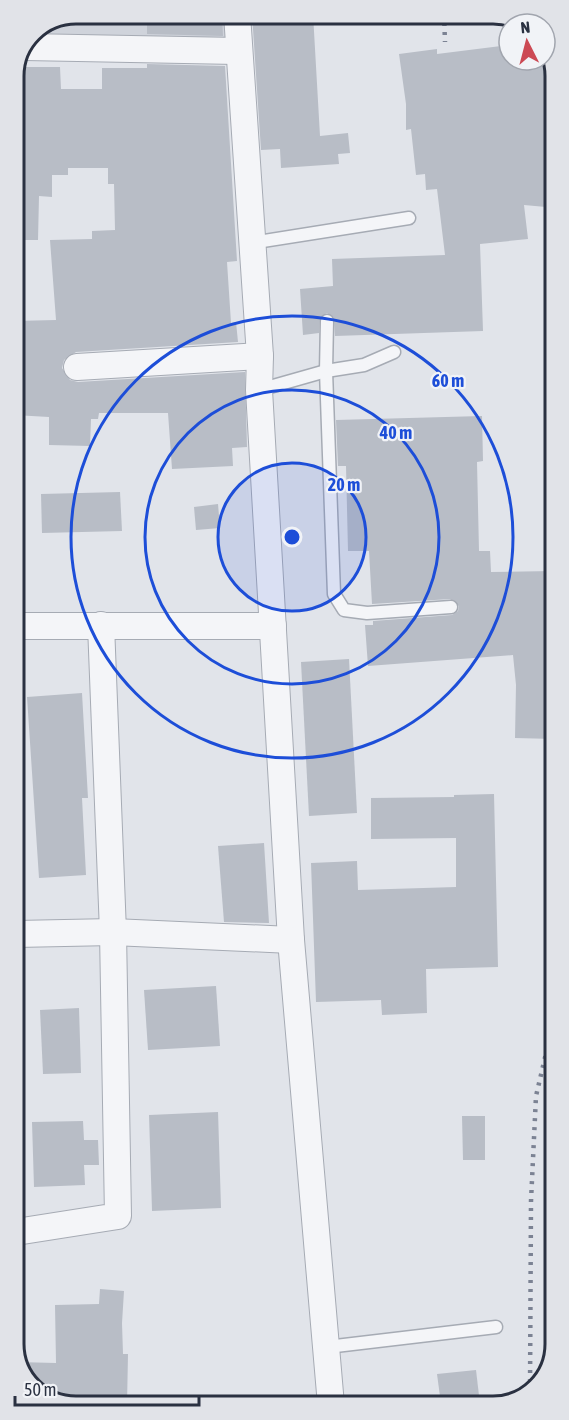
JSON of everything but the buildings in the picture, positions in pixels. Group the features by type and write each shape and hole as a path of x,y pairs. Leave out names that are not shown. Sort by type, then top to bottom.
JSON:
{"street":[{"path":"237,24 237,51 260,356 259,390 291,940 330,1396"},
{"path":"33,47 237,51"},
{"path":"77,367 260,356"},
{"path":"24,1231 118,1216 113,932 101,625"},
{"path":"24,626 273,626"},
{"path":"24,934 113,932 291,940"}],"lane":[{"path":"251,243 409,218"},
{"path":"327,321 326,371 334,594 344,610 367,613 451,607"},
{"path":"259,390 326,371 364,365 394,352"},
{"path":"327,1347 496,1327"}],"shaded area":[{"path":"69,24 236,24 237,51 33,47 50,31"}],"railway":[{"path":"444,24 445,42"},
{"path":"530,1380 531,1201 536,1096 545,1058"}]}
